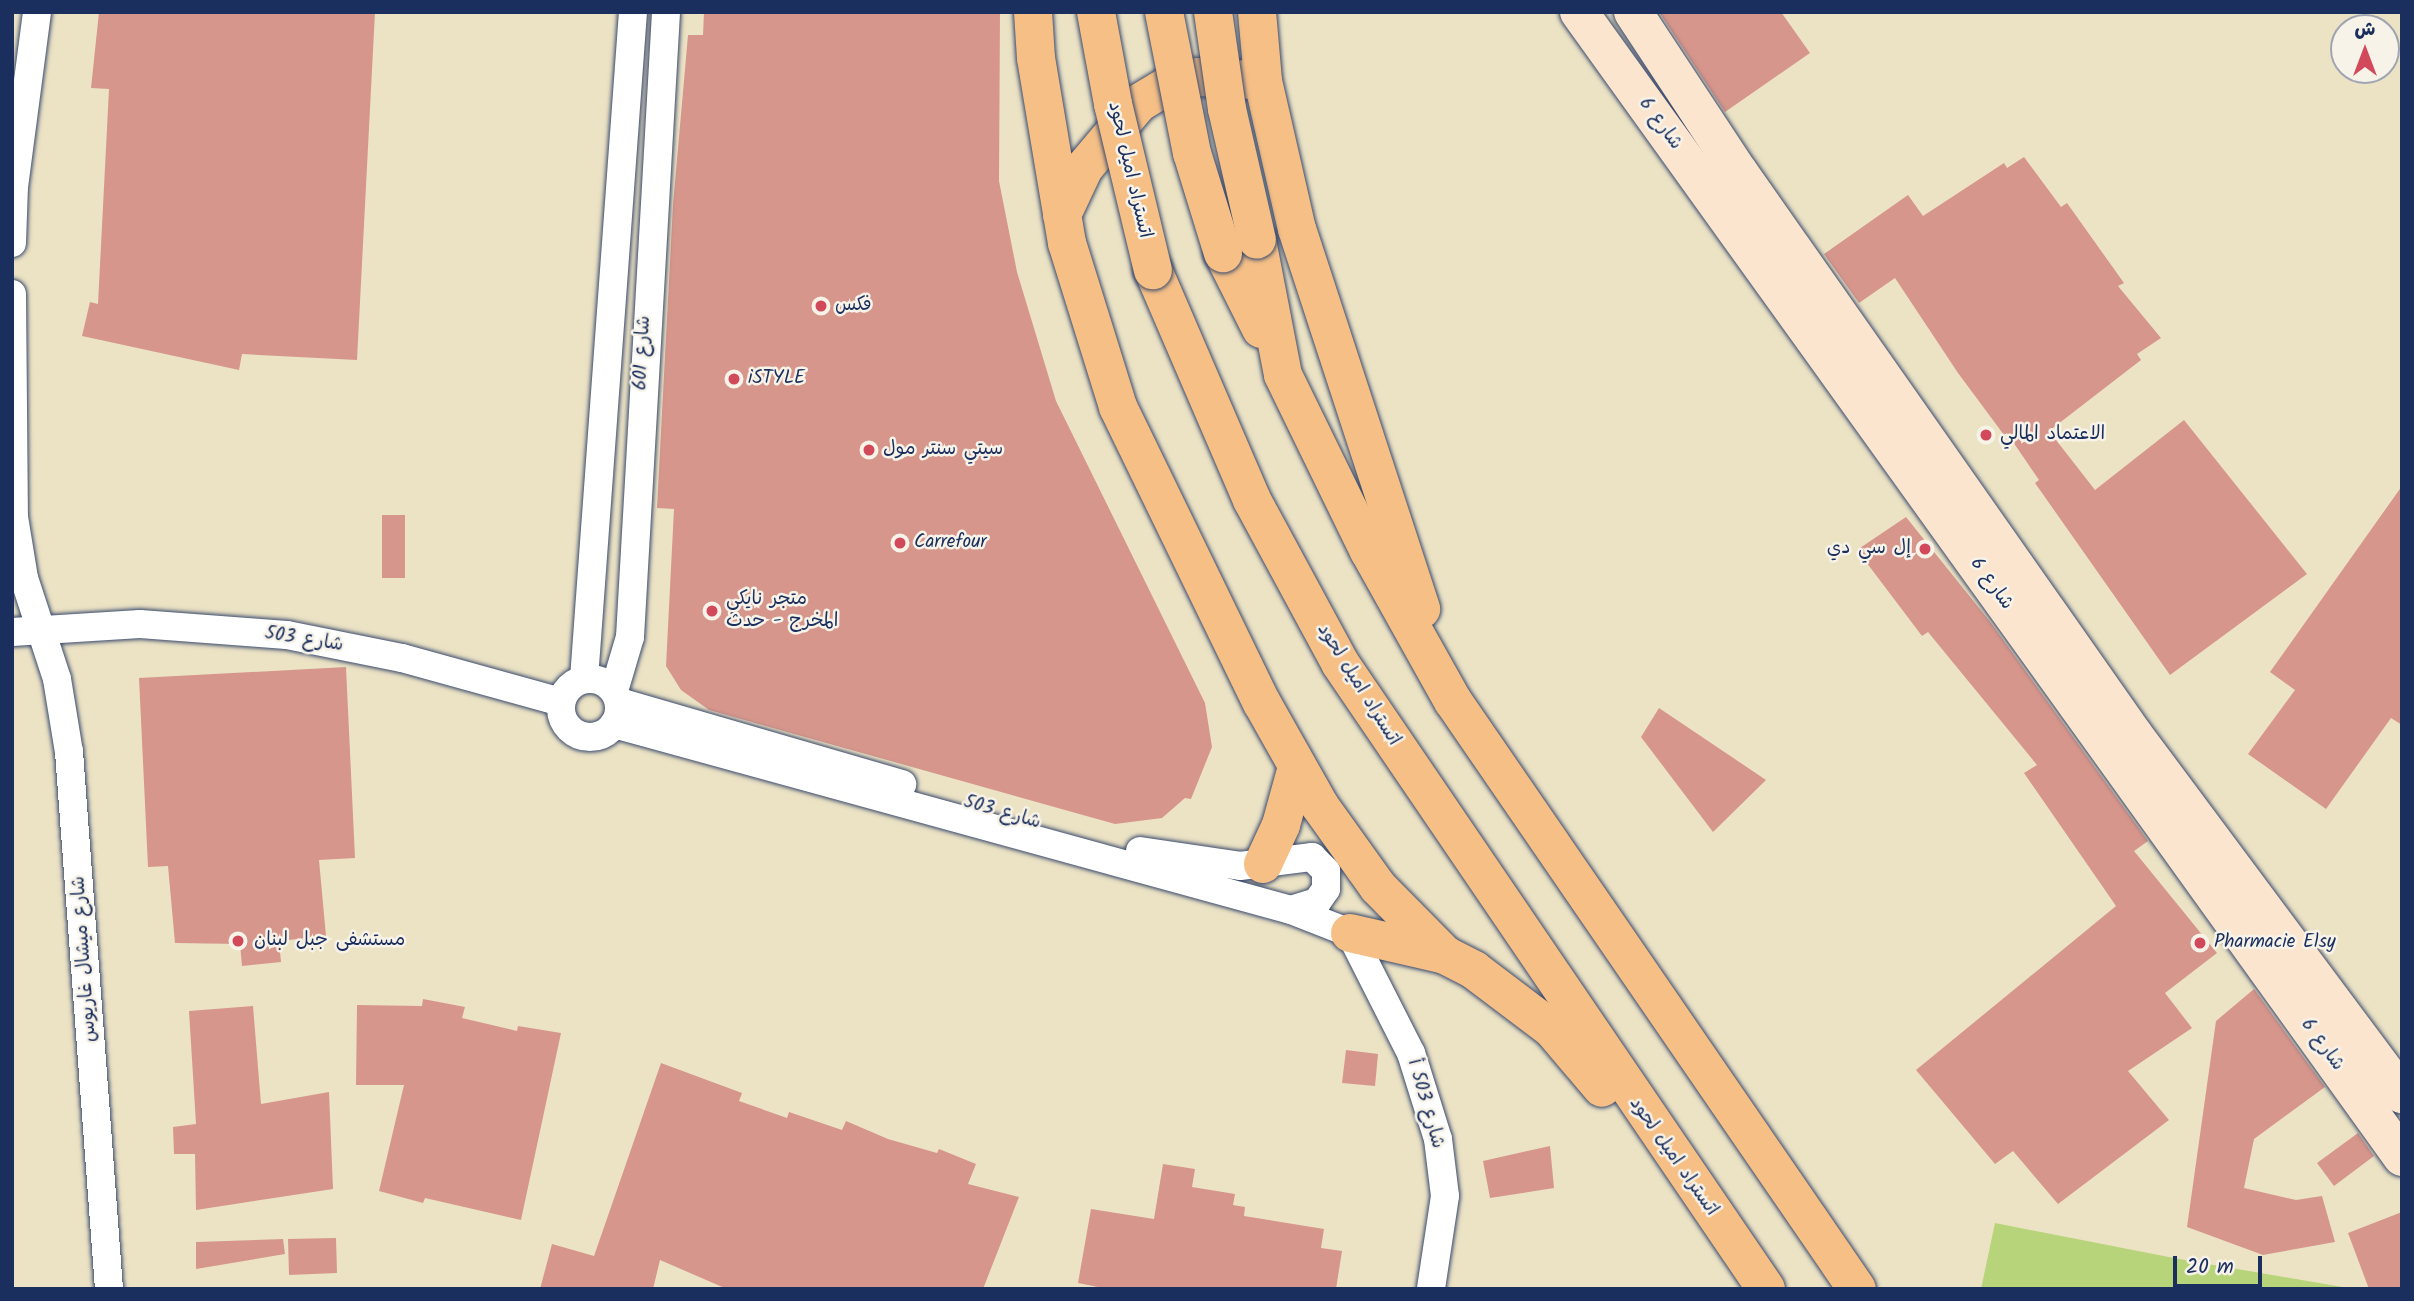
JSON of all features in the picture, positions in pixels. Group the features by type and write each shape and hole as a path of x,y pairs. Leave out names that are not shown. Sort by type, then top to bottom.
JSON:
{"highway":[{"path":"1033,12 1036,58 1062,215 1080,293 1118,407 1297,767 1378,887 1445,955 1520,1001 1673,1158"},
{"name":"اتستراد اميل لحود","path":"1096,12 1113,104 1153,270 1252,500 1340,663 1673,1158 1766,1289"},
{"path":"1164,12 1192,153 1223,253 1400,609 1452,701 1857,1289"},
{"path":"1213,12 1227,109 1283,375"},
{"path":"1258,12 1263,81 1297,229 1452,701"},
{"path":"1062,215 1084,168 1139,103 1167,86 1198,77 1231,75 1263,81"},
{"path":"1263,864 1280,825 1297,767"},
{"path":"1350,933 1445,955"}],"main road":[{"name":"شارع 6","path":"1579,12 2402,1157"},
{"name":"شارع 6","path":"1633,12 1738,171 2134,735 2402,1094"}],"street":[{"path":"12,243 15,187 37,12"},
{"name":"شارع 601","path":"584,679 633,12"},
{"name":"شارع 601","path":"616,706 630,638 666,12"},
{"name":"شارع ميشال غاريوس","path":"12,294 14,517 24,578 57,679 69,752 109,1289"},
{"name":"شارع 503","path":"40,632 140,624 287,635 402,658 561,702"},
{"path":"12,632 40,632"},
{"path":"584,679 606,683 616,706 595,737 573,732 565,724 561,702 565,691 584,679"},
{"name":"شارع 503","path":"616,706 1139,850 1209,864 1263,864 1312,856 1326,871 1323,896 1291,910"},
{"name":"شارع 503","path":"616,706 1291,910 1350,933"},
{"name":"شارع 503 أ","path":"1350,933 1411,1053 1438,1139 1445,1196 1432,1289"}],"green space":[{"path":"1995,1223 2179,1259 2354,1289 1981,1289"}],"building":[{"path":"99,12 375,12 357,360 242,354 239,370 82,336 90,302 98,304 109,89 91,88"},
{"name":"سيتي سنتر مول","path":"704,12 1000,12 999,181 1017,272 1056,401 1205,703 1212,747 1191,799 1185,798 1162,818 1115,824 709,710 681,690 666,666 674,509 657,508 673,205 688,35 703,35"},
{"path":"1659,12 1781,12 1810,53 1725,112"},
{"path":"2024,157 2061,207 2067,203 2124,283 2118,286 2161,338 2137,354 2141,360 2049,431 2095,490 2184,420 2307,574 2170,675 2035,483 2039,480 2007,433 2004,435 1958,373 1895,278 1859,303 1824,254 1908,195 1923,216 2004,163 2007,168"},
{"path":"2402,486 2402,725 2391,718 2326,809 2248,754 2295,690 2270,672"},
{"path":"382,515 405,515 405,578 382,578"},
{"path":"1906,517 1991,623 2148,841 2134,851 2217,953 2165,993 2192,1028 2128,1071 2169,1120 2058,1204 2013,1151 1995,1164 1916,1070 2116,906 2024,773 2037,765 1928,632 1922,636 1857,550"},
{"path":"346,667 355,858 319,860 326,936 279,941 281,962 242,966 240,944 175,943 168,866 148,867 139,678"},
{"path":"1659,708 1766,780 1713,832 1641,737"},
{"path":"2254,989 2325,1087 2254,1139 2244,1188 2296,1200 2322,1196 2335,1242 2263,1255 2187,1227 2216,1021"},
{"path":"423,999 465,1007 462,1018 517,1031 518,1026 561,1033 521,1220 425,1198 423,1203 379,1191 404,1085 356,1085 357,1005 422,1006"},
{"path":"253,1006 261,1104 329,1092 333,1189 196,1210 195,1154 174,1154 173,1127 196,1124 189,1011"},
{"path":"1346,1050 1378,1054 1375,1086 1342,1083"},
{"path":"661,1063 742,1093 739,1101 787,1118 789,1112 842,1130 846,1121 888,1139 937,1153 939,1149 976,1164 968,1184 1019,1197 983,1289 727,1289 660,1260 653,1289 540,1289 552,1244 594,1256"},
{"path":"2358,1133 2374,1156 2334,1186 2317,1163"},
{"path":"1550,1146 1554,1188 1490,1198 1483,1161"},
{"path":"1163,1164 1195,1169 1192,1187 1235,1194 1233,1205 1245,1207 1244,1216 1324,1229 1321,1248 1342,1251 1336,1289 1108,1289 1078,1283 1091,1209 1154,1219"},
{"path":"2402,1212 2402,1289 2369,1289 2348,1233"},
{"path":"336,1238 337,1273 289,1275 288,1239"},
{"path":"283,1239 285,1254 196,1269 196,1242"}],"place":[{"name":"فكس","path":"821,306"},
{"name":"iSTYLE","path":"734,379"},
{"name":"الاعتماد المالي","path":"1986,435"},
{"name":"سيتي سنتر مول","path":"869,450"},
{"name":"Carrefour","path":"900,543"},
{"name":"إل سي دي","path":"1925,549"},
{"name":"متجر نايكي المخرج - حدث","path":"712,611"},
{"name":"مستشفى جبل لبنان","path":"238,941"},
{"name":"Pharmacie Elsy","path":"2200,943"}]}
